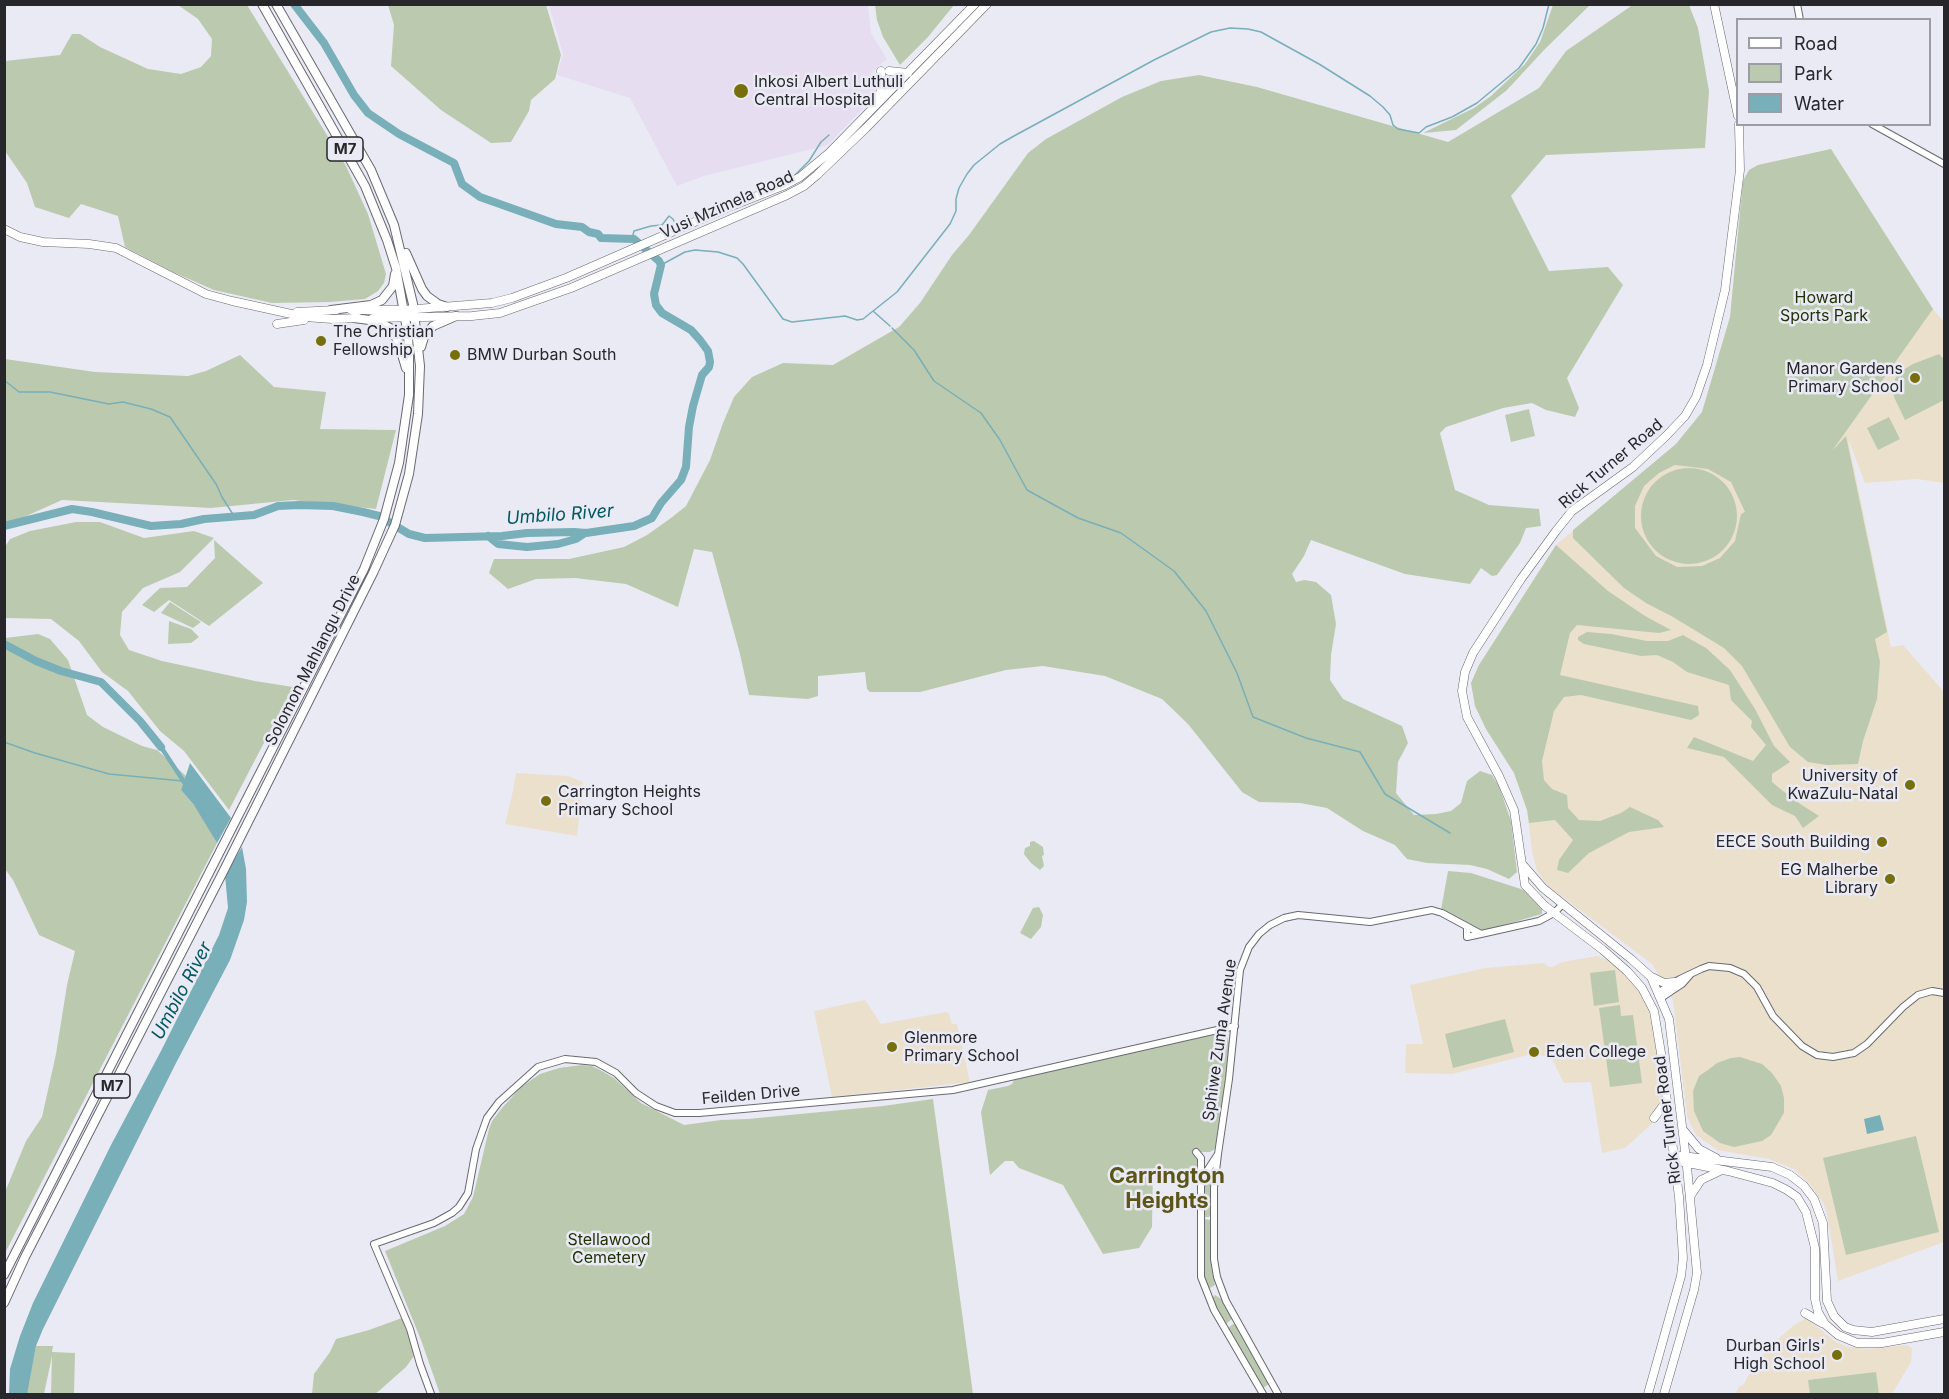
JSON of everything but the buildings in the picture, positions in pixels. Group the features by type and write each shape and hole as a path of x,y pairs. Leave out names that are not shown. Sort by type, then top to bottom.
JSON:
{"highway":[{"name":"Solomon Mahlangu Drive","path":"4,1275 364,569 381,526 396,476 403,442 409,380 409,345 396,268 384,231 365,186 262,4"},
{"name":"Solomon Mahlangu Drive","path":"4,1303 24,1257 224,872 373,573 395,525 406,485 416,435 420,366 414,314 394,225 371,170 276,4"},
{"path":"394,225 422,290 432,301 447,307"},
{"path":"331,310 371,305 382,300 393,286 396,268"},
{"path":"420,366 422,343 428,330 439,322 456,316"},
{"path":"354,318 377,321 390,328 401,348 409,380"}],"main road":[{"name":"Vusi Mzimela Road","path":"414,314 512,298 566,278 793,181 829,153 975,4"},
{"name":"Vusi Mzimela Road","path":"414,314 456,316 500,313 547,298 705,229 764,206 804,186 866,128 987,4"},
{"path":"1714,4 1736,111"},
{"path":"876,105 885,71 908,73"},
{"name":"Rick Turner Road","path":"1648,1395 1683,1268 1680,1207 1657,1023 1650,1002 1642,988 1619,964 1554,913 1525,885 1515,810 1473,729 1464,708 1462,690 1465,672 1477,646 1521,579 1566,518 1580,505 1633,467 1685,416 1696,398 1707,365 1725,290 1740,170 1739,126"},
{"path":"4,229 20,237 43,242 116,248 206,294 297,316 354,318 405,314"},
{"path":"267,309 273,314 276,326 317,318"},
{"path":"281,312 331,310 414,314"},
{"name":"Rick Turner Road","path":"1523,865 1543,888 1650,976 1669,1019 1686,1159 1696,1282 1665,1395"},
{"path":"1650,976 1660,982 1674,982"},
{"path":"1642,988 1658,996 1657,1023"},
{"path":"1654,1118 1666,1102"},
{"path":"1682,1128 1699,1149 1723,1166 1742,1175 1780,1186 1797,1197 1809,1222 1815,1248 1815,1299 1818,1312 1828,1327"},
{"path":"1674,1158 1723,1166 1744,1164 1780,1170 1797,1180 1810,1192 1823,1223 1827,1301 1834,1316 1845,1327 1872,1332 1944,1319"},
{"path":"1742,1175 1744,1164"},
{"path":"1690,1199 1694,1188 1701,1180 1723,1166"},
{"path":"1805,1313 1848,1340 1871,1343 1896,1341 1944,1332"}],"street":[{"path":"1876,126 1944,164"},
{"path":"1467,927 1467,937 1539,921 1554,913 1563,904"},
{"name":"Sphiwe Zuma Avenue","path":"1278,1395 1226,1301 1216,1277 1214,1259 1218,1154 1240,970 1246,954 1259,934 1284,918 1306,915 1370,922 1431,910 1442,913 1481,934"},
{"path":"1658,996 1674,982 1701,969 1717,966 1730,968 1744,974 1757,987 1773,1016 1785,1031 1810,1051 1825,1056 1846,1055 1860,1049 1918,995 1932,991 1944,993"},
{"path":"1658,996 1682,984 1691,974"},
{"name":"Feilden Drive","path":"431,1395 410,1329 374,1244 434,1223 459,1207 468,1193 476,1149 487,1118 499,1102 538,1067 565,1059 596,1062 616,1073 636,1093 656,1106 675,1113 687,1114 953,1090 1235,1026"},
{"path":"1196,1152 1202,1160 1201,1186"},
{"name":"Sphiwe Zuma Avenue","path":"1218,1154 1201,1186 1202,1277 1208,1296 1224,1328 1263,1395"},
{"path":"1200,1217 1214,1217"},
{"path":"1224,1328 1237,1321"}],"shaded area":[{"name":"Inkosi Albert Luthuli Central Hospital","path":"549,5 868,5 871,33 887,59 872,72 876,84 874,97 828,145 704,176 677,186 630,98 557,75 563,54"},
{"path":"1831,149 1933,309 1944,322 1944,483 1917,479 1865,483 1848,439 1891,647 1903,645 1944,692 1944,1242 1838,1281 1827,1213 1810,1184 1794,1169 1769,1159 1717,1150 1695,1134 1687,1116 1673,1001 1652,964 1548,886 1537,871 1527,810 1514,773 1486,729 1475,706 1471,683 1479,665 1556,545 1676,444 1702,412 1730,317 1738,239 1749,170 1758,165"},
{"name":"Carrington Heights Primary School","path":"516,773 568,776 583,782 577,836 505,824"},
{"name":"Eden College","path":"1597,956 1610,961 1642,992 1654,1015 1666,1111 1625,1148 1602,1153 1591,1082 1564,1083 1551,1057 1532,1054 1452,1074 1405,1073 1406,1044 1423,1044 1410,985 1485,968 1544,963 1553,967 1562,962"},
{"name":"Glenmore Primary School","path":"865,1000 881,1024 946,1012 949,1014 952,1024 957,1024 970,1082 832,1097 814,1011"},
{"name":"Durban Girls' High School","path":"1806,1318 1836,1342 1848,1347 1869,1349 1907,1345 1912,1348 1911,1362 1892,1394 1735,1394 1744,1384 1753,1366 1770,1346"}],"green space":[{"path":"875,4 954,5 928,37 900,65 883,37 877,20"},
{"path":"1634,4 1689,5 1698,28 1709,91 1705,148 1546,155 1511,196 1549,271 1608,267 1623,285 1567,378 1579,408 1575,417 1546,410 1532,403 1503,408 1446,427 1440,433 1455,490 1489,505 1539,509 1541,526 1526,528 1520,543 1497,575 1492,576 1481,568 1470,584 1405,574 1311,540 1292,574 1296,582 1304,580 1316,582 1331,595 1336,624 1330,680 1343,699 1402,726 1408,743 1398,762 1396,793 1414,815 1451,811 1461,803 1467,781 1480,771 1492,775 1499,786 1511,821 1517,872 1509,879 1487,869 1470,865 1427,863 1407,859 1395,845 1363,831 1327,808 1300,803 1259,802 1242,792 1188,724 1162,699 1105,676 1043,666 1006,670 920,692 870,692 867,689 865,672 818,676 818,696 808,699 749,695 712,552 694,549 678,607 626,584 575,578 536,579 508,589 489,573 494,559 569,559 624,547 647,535 671,518 686,506 710,460 734,397 752,377 783,363 833,365 899,327 920,303 952,255 1028,153 1046,139 1122,97 1161,81 1199,75 1257,87 1448,142 1539,88 1566,51"},
{"path":"178,5 247,5 346,166 368,214 386,274 384,283 378,291 365,299 272,303 214,290 125,247 118,216 81,204 69,218 35,207 27,183 5,151 5,61 60,55 72,34 80,34 100,47 148,69 181,74 201,67 211,56 212,39 198,19"},
{"path":"388,5 546,5 561,55 555,79 531,100 529,111 511,142 491,143 441,110 391,66 394,25"},
{"path":"1553,5 1590,5 1507,90 1456,130 1423,133 1474,108 1491,96 1525,64 1540,42"},
{"name":"Howard Sports Park","path":"1831,149 1933,309 1832,451 1846,436 1887,632 1875,639 1880,662 1877,699 1858,764 1827,765 1808,762 1790,747 1742,666 1724,648 1624,588 1573,538 1573,530 1676,444 1702,412 1730,317 1743,181 1749,170 1758,165","holes":["1675,465 1708,469 1731,482 1745,512 1741,514 1735,541 1720,558 1702,566 1677,567 1656,556 1635,528 1635,506 1644,486 1659,473"]},
{"path":"1939,354 1944,359 1944,400 1905,420 1894,397 1895,379 1900,372 1913,364"},
{"path":"240,355 274,387 326,392 320,429 396,430 376,509 293,500 211,508 62,500 13,522 5,529 5,359 95,372 188,376 206,371"},
{"path":"1529,409 1535,436 1511,442 1505,415"},
{"path":"1889,417 1900,439 1878,450 1867,428"},
{"path":"1689,468 1707,472 1723,482 1733,498 1737,516 1733,534 1723,550 1707,560 1689,564 1671,560 1655,550 1645,534 1641,516 1645,498 1655,482 1671,472"},
{"path":"76,522 100,522 144,538 194,531 214,538 180,572 143,588 122,612 120,635 129,650 162,661 293,687 229,810 184,751 160,731 128,691 102,672 79,641 51,619 5,618 5,547 10,539 30,531"},
{"path":"214,540 263,583 209,626 169,600 154,612 142,605 160,588 187,587 215,558"},
{"path":"1556,545 1608,591 1671,630 1659,633 1577,625 1570,633 1560,675 1698,706 1699,715 1691,720 1581,695 1564,697 1554,711 1542,761 1544,780 1552,789 1567,795 1568,808 1579,820 1600,821 1630,807 1658,820 1664,827 1629,832 1589,853 1568,873 1557,870 1559,860 1573,840 1555,820 1529,823 1527,810 1514,773 1486,729 1475,706 1471,683 1479,665"},
{"path":"170,602 201,622 193,628 161,613"},
{"path":"169,621 191,629 199,637 191,643 168,644"},
{"path":"1587,632 1647,641 1668,641 1683,635 1706,648 1730,670 1755,709 1774,746 1790,762 1772,774 1772,782 1819,816 1803,828 1795,816 1772,805 1724,757 1687,748 1694,737 1753,761 1766,745 1751,727 1752,721 1731,700 1729,685 1687,672 1657,655 1641,656 1584,644 1578,640 1578,637"},
{"path":"38,634 50,639 68,660 87,715 103,727 142,746 157,750 186,776 181,790 200,812 217,843 5,1253 5,1192 26,1141 42,1117 75,951 39,935 13,880 5,869 5,638"},
{"path":"1034,841 1043,847 1044,866 1040,870 1024,854 1025,848"},
{"path":"1448,871 1471,873 1526,891 1542,908 1542,914 1483,931 1467,924 1441,910"},
{"path":"1039,907 1043,915 1041,927 1031,939 1020,933 1033,908"},
{"path":"1615,970 1619,1002 1594,1006 1590,973"},
{"path":"1620,1005 1621,1016 1633,1015 1642,1083 1610,1087 1599,1008"},
{"path":"1505,1019 1514,1052 1453,1068 1445,1034"},
{"path":"1215,1034 1227,1036 1230,1045 1215,1149 1210,1152 1200,1152 1199,1172 1153,1168 1152,1227 1139,1248 1103,1254 1063,1185 1019,1168 1013,1161 1005,1161 990,1175 981,1112 988,1090 1008,1086 1015,1078"},
{"path":"1740,1057 1762,1064 1772,1073 1781,1086 1784,1113 1771,1135 1762,1141 1734,1147 1720,1143 1703,1131 1694,1111 1693,1091 1699,1076 1717,1063"},
{"name":"Stellawood Cemetery","path":"592,1066 614,1078 641,1103 684,1125 933,1099 973,1394 440,1394 385,1251 445,1226 464,1214 473,1197 489,1129 502,1108 521,1087 540,1074 559,1068"},
{"path":"1916,1136 1939,1232 1846,1255 1823,1158"},
{"path":"1208,1173 1212,1177 1211,1214 1209,1217 1204,1217 1202,1216 1203,1186"},
{"path":"1204,1219 1210,1220 1211,1223 1211,1265 1215,1285 1210,1288 1207,1288 1203,1265"},
{"path":"1215,1295 1221,1299 1232,1319 1226,1324 1211,1299"},
{"path":"402,1318 414,1356 406,1367 380,1390 375,1394 312,1394 314,1374 330,1352 336,1339"},
{"path":"1233,1324 1236,1325 1269,1384 1263,1388 1228,1328"},
{"path":"36,1346 53,1346 52,1352 75,1353 74,1394 51,1394 52,1356 44,1394 26,1394"},
{"path":"1876,1372 1879,1394 1810,1394 1808,1380"}],"water":[{"path":"190,763 231,818 217,843 194,805 181,790"},
{"path":"242,847 246,869 247,902 244,920 230,960 43,1329 36,1346 27,1394 9,1394 10,1369 33,1303 219,935 228,908 225,875"},
{"path":"1880,1115 1884,1130 1867,1134 1864,1119"}],"waterway":[{"name":"Umbilo River","path":"4,526 72,509 151,526 254,515 278,506 299,505 333,506 379,516 409,534 425,538 527,533 586,533 634,526 652,518 661,503 681,480 686,467 693,406 702,375 710,362 708,351 691,330 662,313 656,305 654,294 661,265 659,261 634,239 601,238 598,234 582,227 556,224 480,197 462,184 454,163 399,134 368,113 354,95 324,43 294,4"},
{"path":"661,265 685,252 695,250 718,252 737,258 743,264 783,319 792,322 845,316 857,320 863,319 897,292 950,224 956,211 959,188 974,165 1014,136 1154,60 1211,32 1230,28 1261,32 1370,96 1390,115 1393,125 1398,129 1419,133 1426,127 1452,117 1477,103 1519,68 1536,44 1549,4"},
{"path":"782,181 794,176 829,135"},
{"path":"730,210 739,207"},
{"path":"632,239 634,231 662,225 669,216 676,225"},
{"path":"873,311 890,326"},
{"path":"892,328 914,350 934,381 981,413 1000,440 1027,490 1078,518 1121,533 1174,571 1206,611 1237,673 1253,717 1306,738 1360,752 1385,794 1450,833"},
{"path":"4,380 19,392 50,392 109,404 123,402 151,409 170,417 216,484 234,516"},
{"path":"488,536 498,544 527,547 558,544 576,539 585,533"},
{"name":"Umbilo River","path":"4,644 61,671 101,682 140,721 161,747"},
{"path":"4,742 109,774 183,781"},
{"name":"Umbilo River","path":"161,747 186,785"}],"place":[{"name":"Inkosi Albert Luthuli Central Hospital","path":"741,91"},
{"name":"The Christian Fellowship","path":"321,341"},
{"name":"BMW Durban South","path":"455,355"},
{"name":"Manor Gardens Primary School","path":"1915,378"},
{"name":"University of KwaZulu-Natal","path":"1910,785"},
{"name":"Carrington Heights Primary School","path":"546,801"},
{"name":"EECE South Building","path":"1882,842"},
{"name":"EG Malherbe Library","path":"1890,879"},
{"name":"Glenmore Primary School","path":"892,1047"},
{"name":"Eden College","path":"1534,1052"},
{"name":"Durban Girls' High School","path":"1837,1355"}],"district":[{"name":"Carrington Heights","path":"1167,1188"}]}
